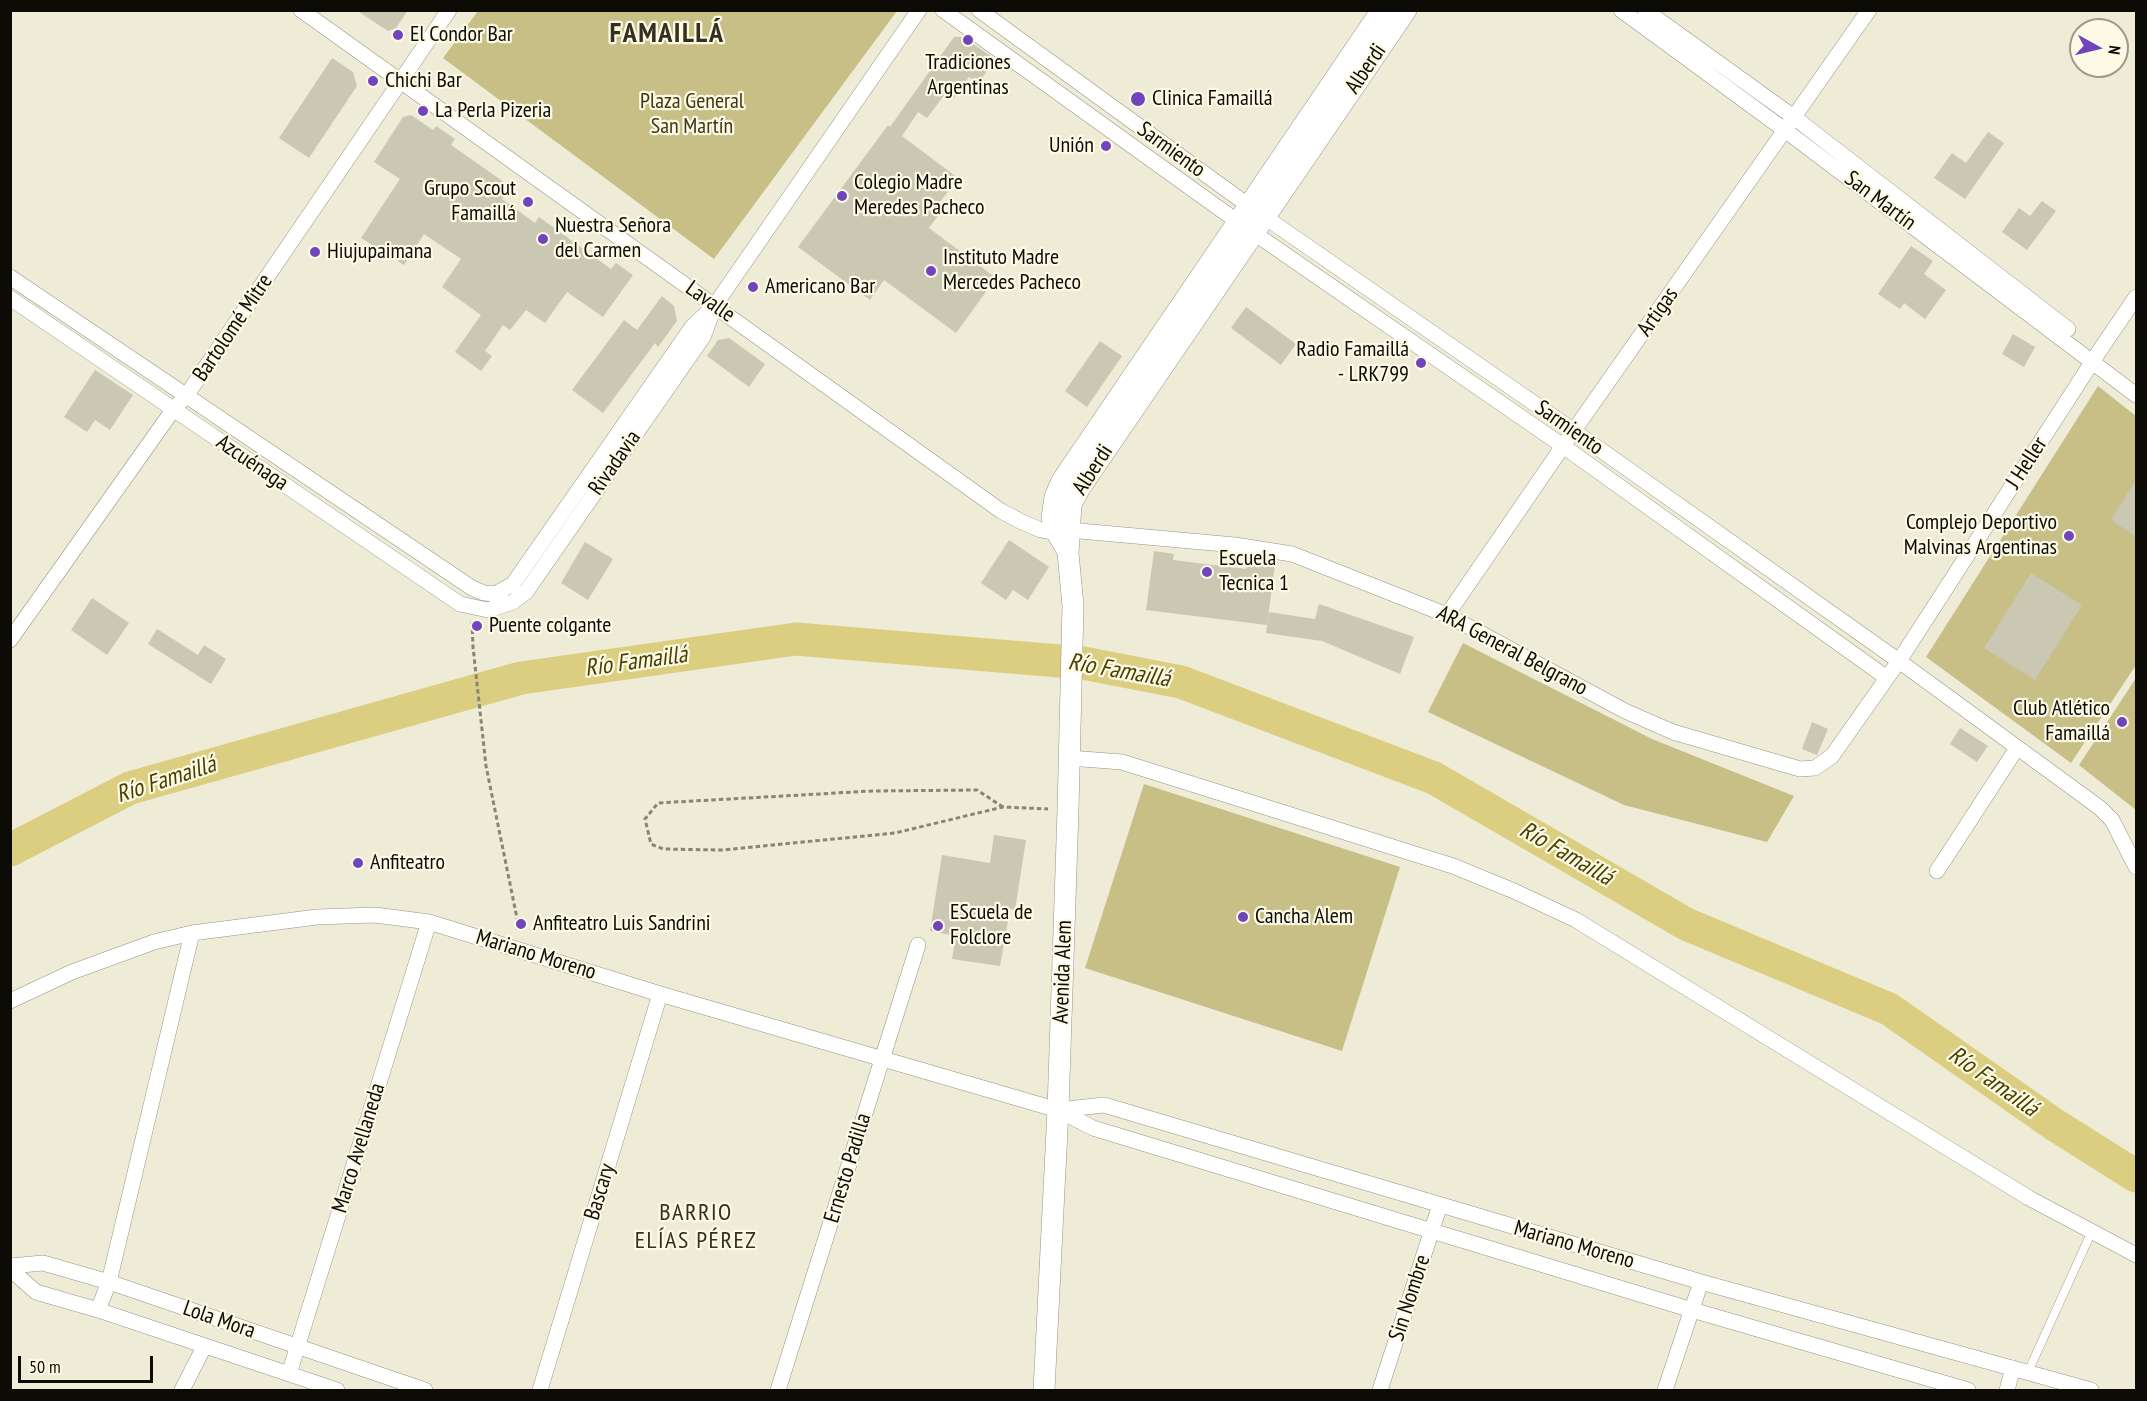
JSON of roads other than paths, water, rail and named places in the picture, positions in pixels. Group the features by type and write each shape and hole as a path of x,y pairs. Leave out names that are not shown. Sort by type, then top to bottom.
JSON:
{"street":[{"name":"Lavalle","path":"301,10 1000,511 1041,530 1063,531"},
{"name":"Bartolomé Mitre","path":"10,640 173,410 186,396 448,10"},
{"name":"Rivadavia","path":"497,601 513,584 692,327 715,305 919,10"},
{"name":"Sarmiento","path":"943,10 1251,219 1574,431 1899,661 2100,808 2112,820 2136,867"},
{"name":"Sarmiento","path":"979,10 1251,219 1887,678"},
{"name":"Alberdi","path":"1068,553 1063,531 1071,504 1081,486 1382,10"},
{"name":"Alberdi","path":"1251,219 1406,10"},
{"name":"San Martín","path":"1621,10 1790,124"},
{"name":"San Martín","path":"1646,10 1790,124 2095,357 2136,395"},
{"name":"Artigas","path":"1447,615 1869,10"},
{"name":"Azcuénaga","path":"10,277 472,588 497,601 488,610 460,604 10,298"},
{"name":"J Heller","path":"1899,661 2136,297"},
{"name":"San Martín","path":"2095,357 2136,382"},
{"name":"ARA General Belgrano","path":"1063,531 1235,545 1292,554 1447,615 1625,711 1697,741 1800,769 1815,768 1832,756 1899,661"},
{"name":"Avenida Alem","path":"1044,1390 1058,1110 1068,810 1073,606 1068,553"},
{"path":"1937,871 2017,748"},
{"path":"1069,750 1122,762 1453,866 1576,920 2029,1198 2136,1255"},
{"name":"Mariano Moreno","path":"10,1001 72,972 154,942 192,933 329,917 375,915 429,922 660,994 1058,1110 1093,1128 1692,1310 1968,1390"},
{"name":"Marco Avellaneda","path":"290,1374 429,922"},
{"path":"98,1310 109,1282 192,933"},
{"name":"Ernesto Padilla","path":"778,1390 918,945"},
{"name":"Bascary","path":"540,1390 660,994"},
{"name":"Mariano Moreno","path":"1058,1110 1104,1105 1701,1282 2091,1390"},
{"name":"Sin Nombre","path":"1380,1390 1440,1205"},
{"name":"Lola Mora","path":"10,1267 43,1263 109,1282 425,1390"},
{"name":"Lola Mora","path":"10,1267 36,1292 98,1310 337,1390"},
{"path":"1665,1390 1701,1282"},
{"path":"183,1390 204,1347"},
{"path":"2007,1390 2020,1370"}],"lane":[{"path":"2020,1370 2092,1231"}],"waterway":[{"name":"Río Famaillá","path":"10,850 130,788 521,678 796,639 1083,663 1181,682 1434,778 1686,924 1889,1009 2055,1125 2136,1176"}],"place":[{"name":"El Condor Bar","path":"398,35"},
{"name":"Tradiciones Argentinas","path":"968,40"},
{"name":"Chichi Bar","path":"373,81"},
{"name":"Clinica Famaillá","path":"1138,99"},
{"name":"La Perla Pizeria","path":"423,111"},
{"name":"Unión","path":"1106,146"},
{"name":"Colegio Madre Meredes Pacheco","path":"842,196"},
{"name":"Grupo Scout Famaillá","path":"528,202"},
{"name":"Nuestra Señora del Carmen","path":"543,239"},
{"name":"Hiujupaimana","path":"315,252"},
{"name":"Instituto Madre Mercedes Pacheco","path":"931,271"},
{"name":"Americano Bar","path":"753,287"},
{"name":"Radio Famaillá - LRK799","path":"1421,363"},
{"name":"Complejo Deportivo Malvinas Argentinas","path":"2069,536"},
{"name":"Escuela Tecnica 1","path":"1207,572"},
{"name":"Puente colgante","path":"477,626"},
{"name":"Club Atlético Famaillá","path":"2122,722"},
{"name":"Anfiteatro","path":"358,863"},
{"name":"Cancha Alem","path":"1243,917"},
{"name":"Anfiteatro Luis Sandrini","path":"521,924"},
{"name":"EScuela de Folclore","path":"938,926"}],"district":[{"name":"FAMAILLÁ","path":"667,34"},
{"name":"BARRIO ELÍAS PÉREZ","path":"696,1227"}],"park label":[{"name":"Plaza General San Martín","path":"692,114"}]}
